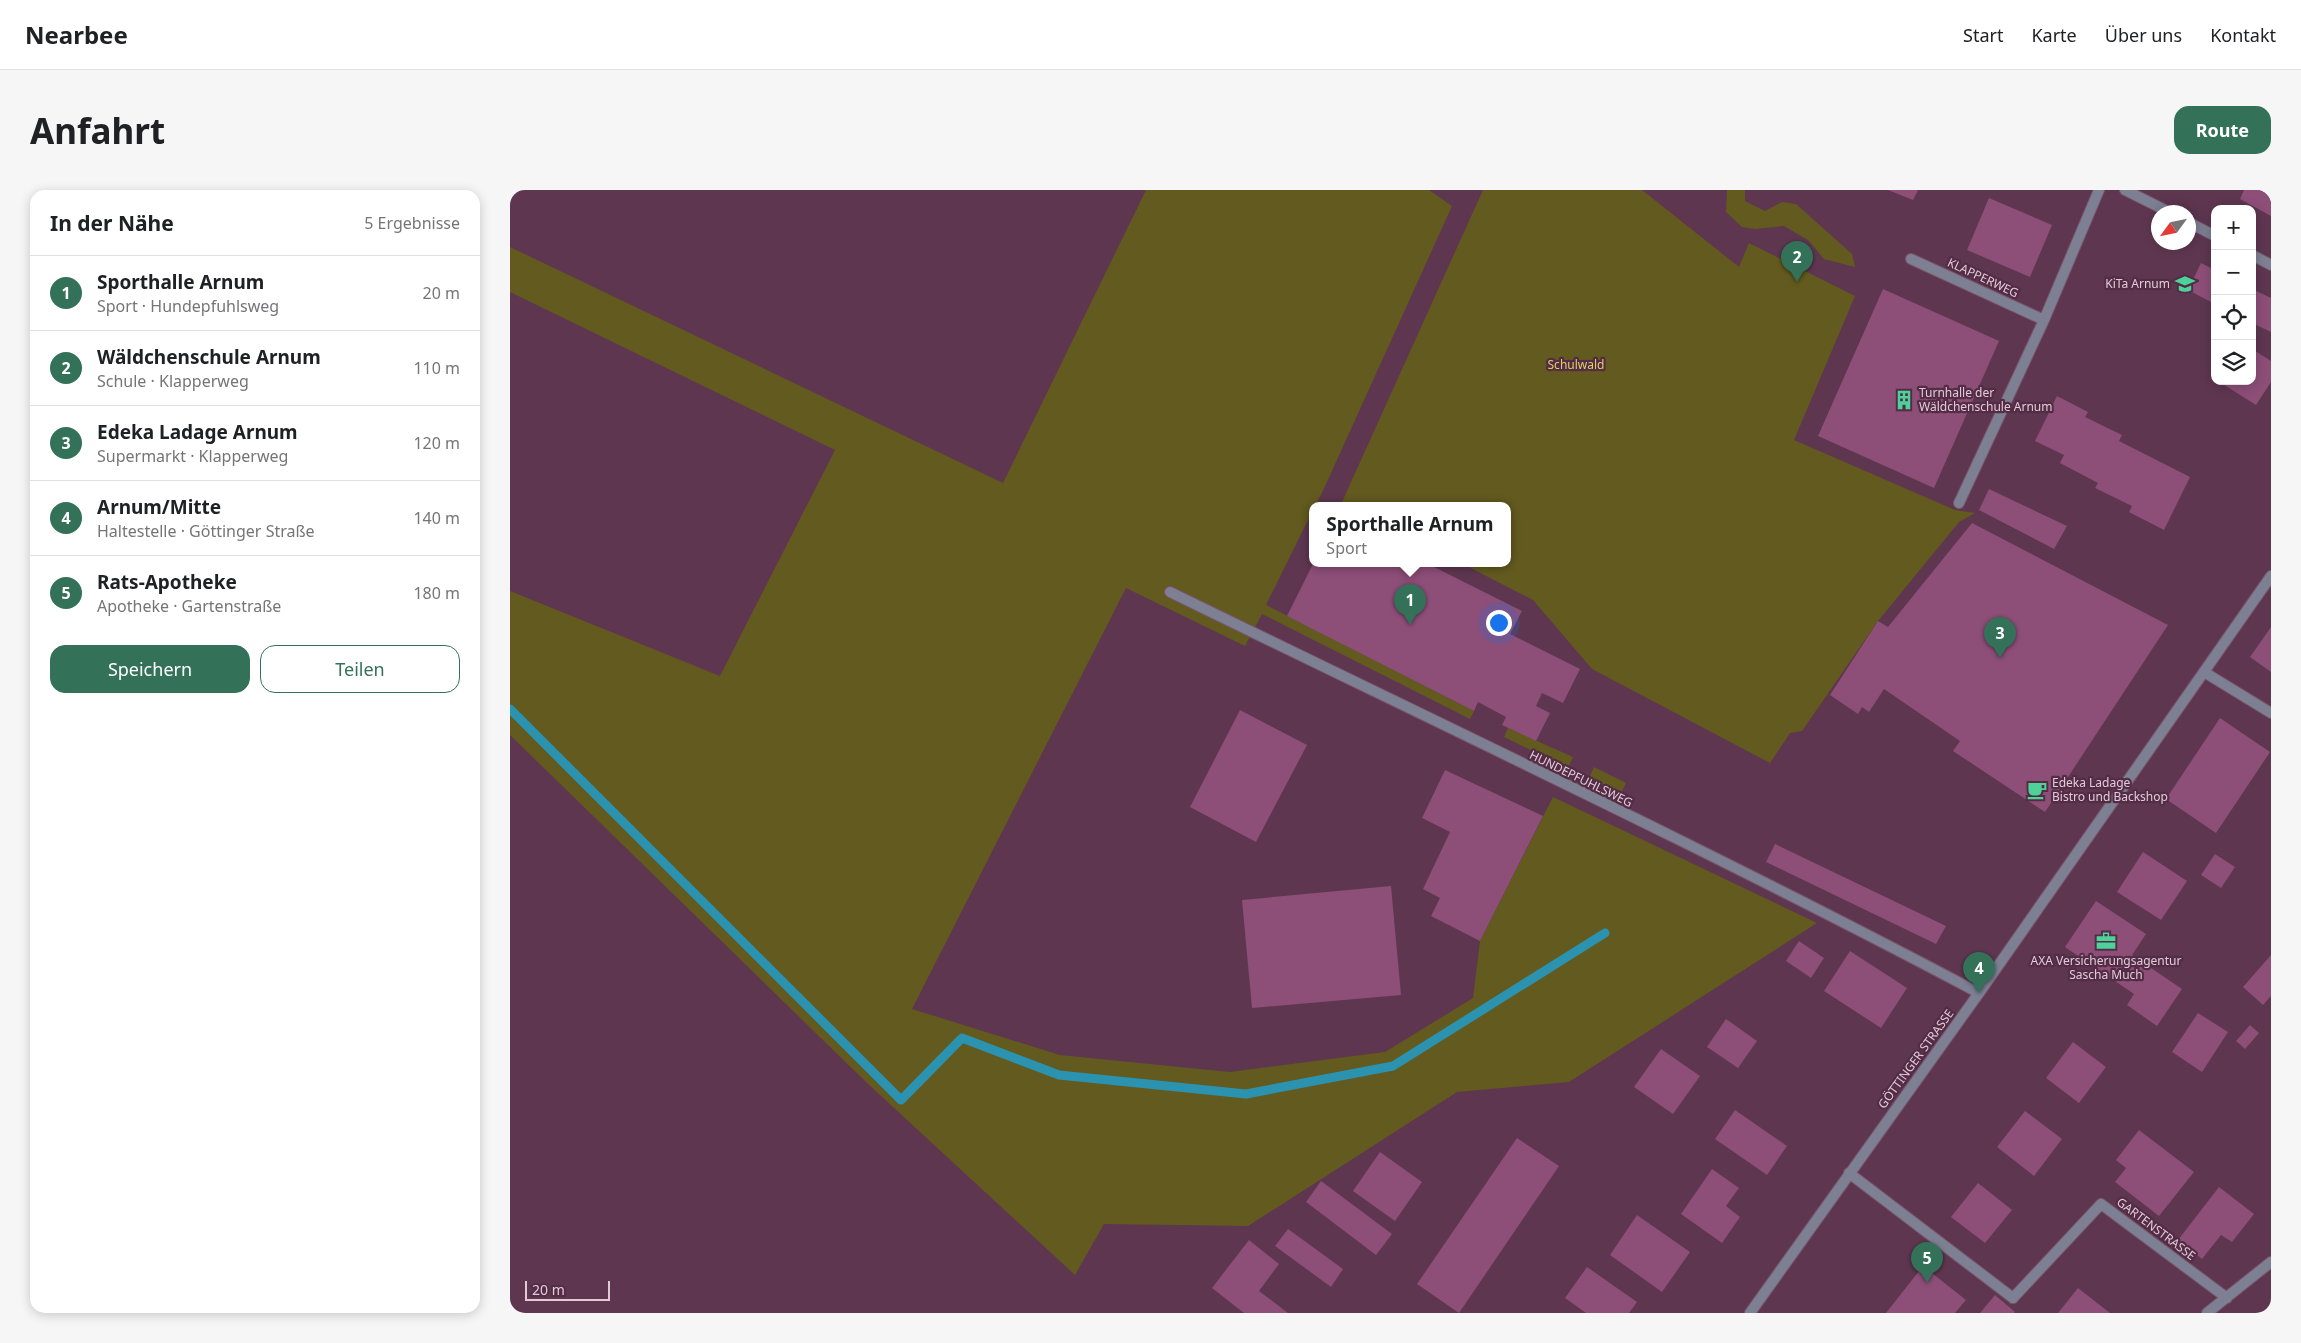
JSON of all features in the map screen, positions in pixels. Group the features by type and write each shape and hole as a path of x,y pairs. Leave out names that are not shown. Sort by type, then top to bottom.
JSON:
{"street":[{"path":"1959,503 2044,320 2099,190"},
{"path":"2125,190 2155,205"},
{"path":"2196,226 2211,234"},
{"path":"2256,257 2271,265"},
{"name":"KLAPPERWEG","path":"1911,259 2044,320"},
{"name":"GÖTTINGER STRASSE","path":"1750,1313 1979,993 2271,576"},
{"name":"HUNDEPFUHLSWEG","path":"1170,592 1872,937 1979,993"},
{"path":"2204,672 2271,713"},
{"name":"GARTENSTRASSE","path":"1849,1173 2013,1298 2101,1204 2227,1298"},
{"path":"2207,1313 2271,1262"}],"green space":[{"path":"1146,190 1429,190 1452,206 1322,493 1317,502 1309,502 1309,518 1266,605 1474,711 1470,719 1262,614 1245,646 1126,588 912,1009 1060,1055 1230,1072 1385,1052 1473,998 1480,941 1553,797 1817,923 1569,1082 1457,1092 1248,1226 1104,1224 1075,1275 867,1083 510,735 510,591 720,676 835,450 510,292 510,247 1003,483"},
{"name":"Schulwald","path":"1483,190 1642,190 1739,267 1749,243 1855,296 1794,440 1955,510 1975,513 1959,522 1878,621 1802,731 1790,733 1770,763 1592,669 1533,600 1469,567 1511,567 1511,502 1342,502"},
{"path":"1727,190 1745,190 1745,201 1765,211 1782,202 1796,204 1852,254 1855,267 1824,259 1808,240 1784,226 1755,229 1742,227 1726,212"},
{"path":"1508,728 1573,757 1568,768 1504,737"},
{"path":"1594,767 1626,783 1621,793 1589,778"}],"building":[{"path":"1888,190 1918,190 1913,200"},
{"path":"2244,190 2271,190 2271,216 2256,208 2256,205 2251,205 2240,199"},
{"path":"1989,198 2052,225 2030,277 1967,250"},
{"path":"2201,263 2211,268 2211,302 2188,290"},
{"name":"Turnhalle der Wäldchenschule Arnum","path":"1883,289 1999,341 1934,488 1818,436"},
{"path":"2256,291 2271,298 2271,332 2256,325"},
{"path":"2256,352 2271,361 2271,382 2256,405 2224,385 2256,385"},
{"path":"2057,396 2088,412 2085,417 2122,435 2119,441 2190,477 2164,530 2129,512 2132,506 2095,488 2098,483 2060,463 2064,455 2035,441"},
{"path":"1989,489 2067,526 2054,549 1979,510"},
{"path":"1972,523 2168,625 2045,812 1953,751 1960,741 1884,689 1869,712 1862,707 1858,714 1830,695 1878,621 1888,627"},
{"path":"1312,567 1434,567 1522,611 1510,634 1580,669 1563,703 1542,693 1536,706 1550,713 1536,741 1502,725 1506,717 1478,702 1474,711 1287,616"},
{"path":"2271,627 2271,672 2250,657"},
{"path":"1240,710 1307,745 1256,842 1190,807"},
{"path":"2220,718 2270,752 2216,833 2166,799"},
{"path":"1445,770 1543,816 1480,941 1431,916 1440,898 1423,889 1450,832 1422,818"},
{"path":"1775,844 1946,926 1936,944 1766,862"},
{"path":"2143,852 2187,881 2161,920 2117,892"},
{"path":"2215,854 2235,867 2221,888 2201,875"},
{"path":"1391,886 1401,995 1252,1008 1242,900"},
{"path":"2096,901 2146,934 2132,955 2182,989 2157,1026 2127,1005 2134,994 2065,947"},
{"path":"1799,941 1824,958 1811,978 1786,961"},
{"path":"1850,951 1907,988 1881,1028 1824,991"},
{"path":"2271,955 2271,996 2263,1005 2243,987"},
{"path":"2198,1013 2228,1032 2202,1072 2172,1052"},
{"path":"1726,1019 1757,1041 1738,1068 1707,1047"},
{"path":"2250,1025 2259,1033 2245,1049 2236,1041"},
{"path":"2073,1042 2106,1067 2079,1103 2046,1078"},
{"path":"1661,1049 1700,1076 1673,1114 1634,1087"},
{"path":"1735,1110 1787,1146 1767,1175 1715,1139"},
{"path":"2025,1111 2062,1139 2034,1176 1997,1147"},
{"path":"2139,1130 2194,1172 2159,1216 2115,1182 2126,1168 2116,1160"},
{"path":"1517,1138 1559,1166 1459,1313 1417,1284"},
{"path":"1380,1152 1422,1182 1395,1221 1353,1191"},
{"path":"1712,1169 1739,1188 1726,1206 1740,1217 1722,1243 1681,1214"},
{"path":"1321,1181 1392,1234 1376,1255 1306,1202"},
{"path":"1978,1183 2012,1210 1985,1243 1951,1217"},
{"path":"2219,1187 2254,1214 2232,1242 2221,1235 2202,1259 2178,1240"},
{"path":"1637,1215 1690,1252 1662,1292 1610,1255"},
{"path":"1288,1229 1343,1269 1331,1287 1275,1246"},
{"path":"1249,1240 1279,1264 1259,1291 1288,1313 1244,1313 1212,1288"},
{"path":"1923,1266 1966,1300 1955,1313 1886,1313"},
{"path":"1587,1267 1637,1302 1629,1313 1586,1313 1565,1298"},
{"path":"2078,1288 2110,1313 2058,1313"},
{"path":"1995,1295 2015,1312 1980,1313"}],"waterway":[{"path":"510,709 901,1100 962,1038 1059,1075 1246,1094 1393,1066 1605,933"}],"place":[{"name":"Wäldchenschule Arnum","path":"1797,282"},
{"name":"KiTa Arnum","path":"2185,284"},
{"name":"Turnhalle der Wäldchenschule Arnum","path":"1904,400"},
{"name":"Sporthalle Arnum","path":"1410,625"},
{"name":"Edeka Ladage Arnum","path":"2000,658"},
{"name":"Edeka Ladage Bistro und Backshop","path":"2037,790"},
{"name":"AXA Versicherungsagentur Sascha Much","path":"2106,941"},
{"name":"Arnum/Mitte","path":"1979,993"},
{"name":"Rats-Apotheke","path":"1927,1283"}]}
